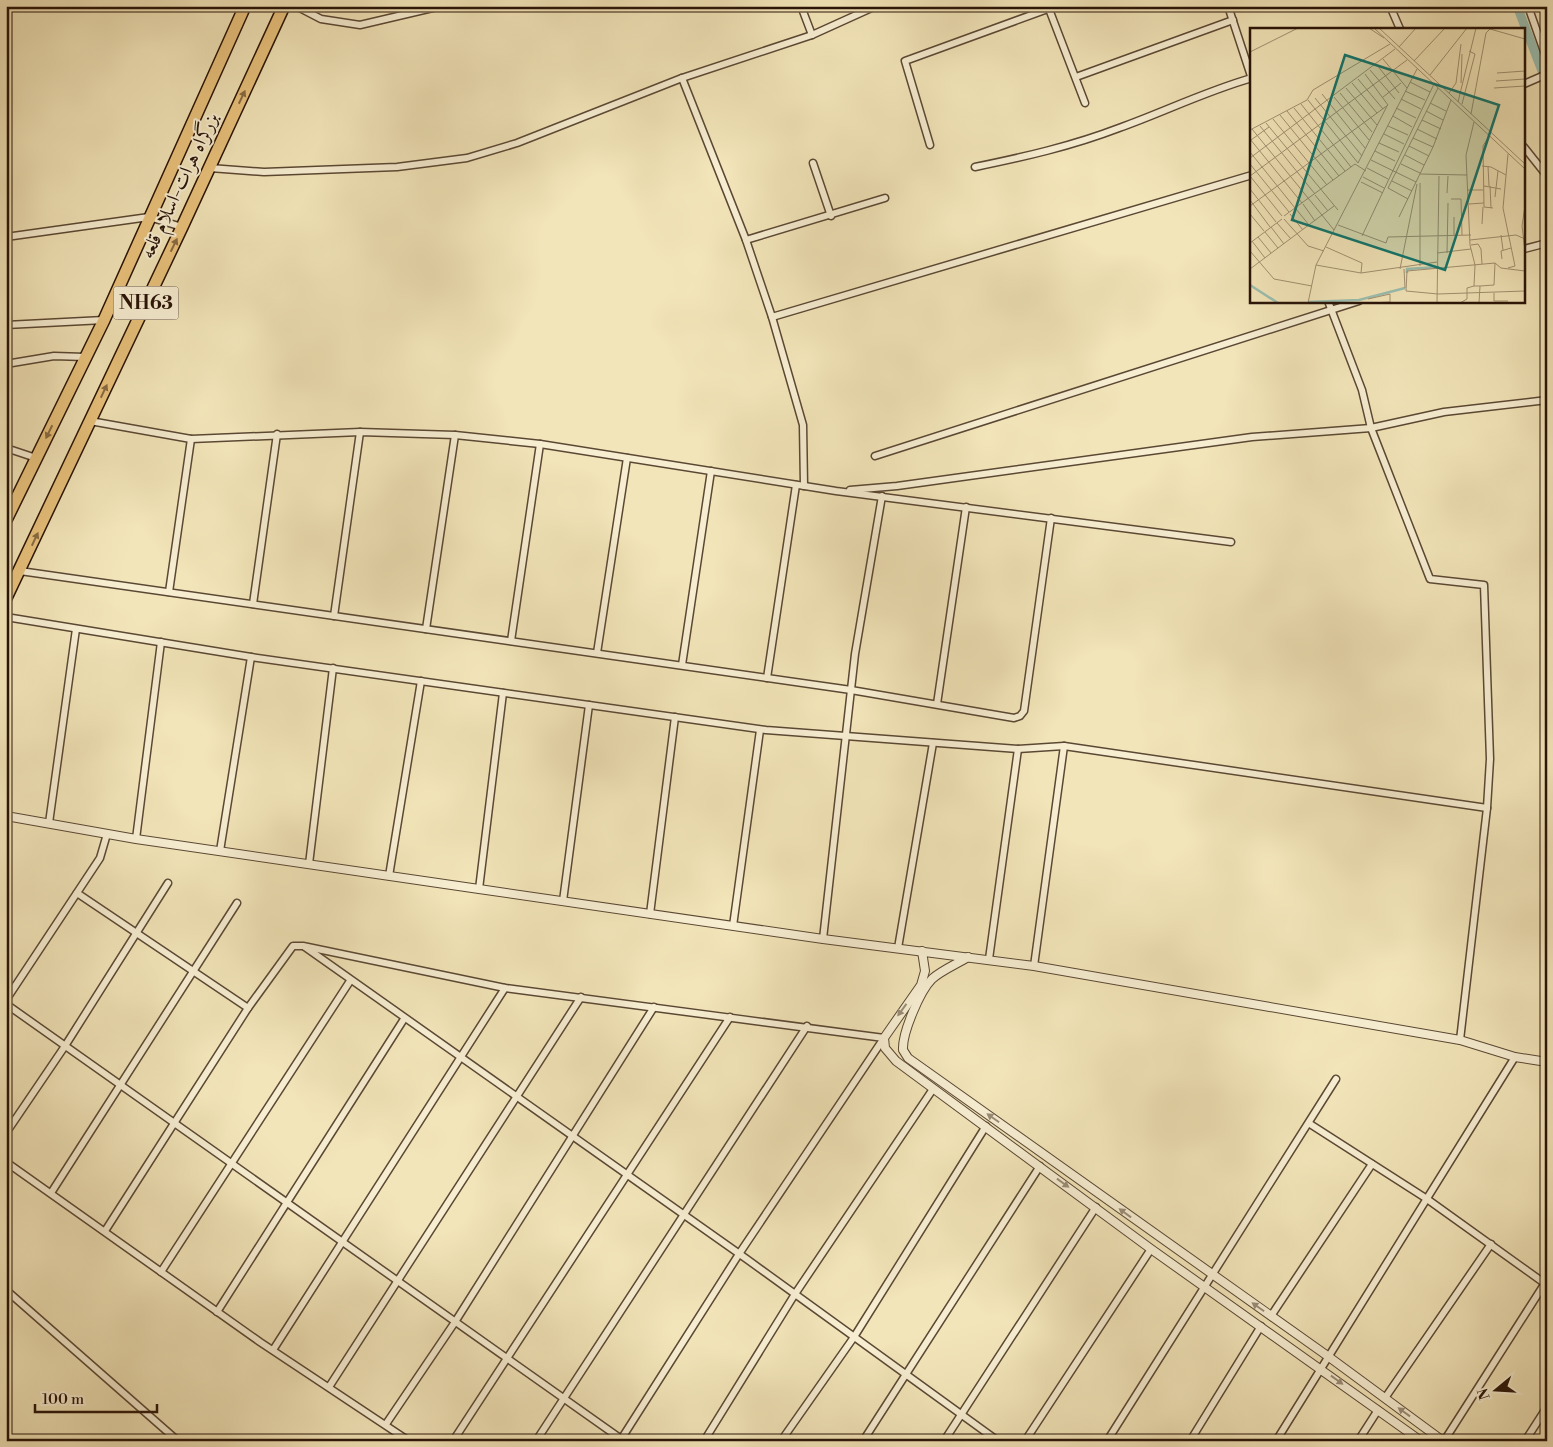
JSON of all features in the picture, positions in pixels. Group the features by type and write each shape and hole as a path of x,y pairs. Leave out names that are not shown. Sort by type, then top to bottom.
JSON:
{"highway":[{"name":"بزرگراه هرات-اسلام قلعه","path":"6,520 104,320 245,6"},
{"name":"بزرگراه هرات-اسلام قلعه","path":"6,598 210,168 284,6"}],"street":[{"path":"296,6 321,19 360,25 441,6"},
{"path":"801,6 812,35"},
{"path":"210,168 264,172 397,167 467,158 517,144 682,78 812,35 876,6"},
{"path":"930,145 905,61 1056,6"},
{"path":"1228,6 1250,73"},
{"path":"1390,6 1400,28"},
{"path":"1528,6 1547,60"},
{"path":"1049,9 1085,103"},
{"path":"1076,77 1233,20"},
{"path":"1527,82 1547,74"},
{"path":"682,78 746,240 772,318 803,425 804,486"},
{"path":"975,167 1034,155 1118,129 1224,86 1250,80"},
{"path":"1526,150 1547,176"},
{"path":"813,163 831,216"},
{"path":"772,318 1250,176"},
{"path":"746,240 886,198"},
{"path":"6,237 149,217 182,227"},
{"path":"1526,249 1547,243"},
{"path":"1328,302 1362,390 1371,428 1430,579 1484,585 1490,759 1487,808 1460,1040"},
{"path":"875,456 1356,302"},
{"path":"6,325 104,320"},
{"path":"6,364 54,356 85,357"},
{"path":"836,491 906,484 1252,438 1371,428 1444,412 1547,400"},
{"path":"90,420 154,434 191,439 360,432 455,435 540,444 836,491 1231,542"},
{"path":"334,616 360,432"},
{"path":"253,604 277,434"},
{"path":"426,629 455,435"},
{"path":"168,592 191,439"},
{"path":"511,641 540,444"},
{"path":"6,448 36,458"},
{"path":"597,654 627,458"},
{"path":"682,666 711,471"},
{"path":"767,678 796,485"},
{"path":"823,939 851,690 882,496"},
{"path":"938,704 966,507"},
{"path":"20,570 851,690 1014,718 1020,716 1024,711 1051,518"},
{"path":"6,617 251,656 760,730 1018,749 1064,746 1487,808"},
{"path":"49,823 76,628"},
{"path":"136,839 160,642"},
{"path":"220,851 251,656"},
{"path":"309,864 333,668"},
{"path":"389,876 421,681"},
{"path":"478,889 503,693"},
{"path":"563,901 589,705"},
{"path":"650,914 674,717"},
{"path":"733,926 760,730"},
{"path":"898,948 934,742"},
{"path":"1034,966 1064,746"},
{"path":"989,959 1018,749"},
{"path":"6,816 136,839 478,889 823,939 1034,966 1460,1040 1516,1057 1547,1062"},
{"path":"6,1000 100,858 106,834"},
{"path":"6,1134 65,1046 168,883"},
{"path":"77,892 248,1008"},
{"path":"51,1193 238,904"},
{"path":"302,946 739,1254 998,1441"},
{"path":"105,1231 248,1008 290,948 302,946 505,988 807,1026 884,1038"},
{"path":"6,1004 174,1125 622,1440 739,1254 921,985 925,971 922,951"},
{"path":"968,957 937,975 928,985 904,1035 902,1045 905,1054 1213,1276 1329,1357 1443,1441 1546,1284 1427,1199 1310,1124"},
{"path":"161,1272 350,981"},
{"path":"273,1350 505,988"},
{"path":"330,1387 581,997"},
{"path":"386,1424 455,1322 654,1007"},
{"path":"454,1441 730,1017"},
{"path":"218,1312 404,1019"},
{"path":"536,1441 807,1026"},
{"path":"884,1038 885,1048 896,1061 933,1089 1421,1441"},
{"path":"1276,1441 1516,1057"},
{"path":"1107,1441 1310,1124 1336,1079"},
{"path":"704,1441 795,1294 933,1089"},
{"path":"781,1441 854,1336 986,1126"},
{"path":"6,1162 218,1312 409,1441"},
{"path":"1271,1316 1372,1164"},
{"path":"863,1441 1040,1166"},
{"path":"944,1441 1096,1207"},
{"path":"1385,1398 1490,1244"},
{"path":"1025,1441 1151,1248"},
{"path":"6,1290 178,1441"},
{"path":"1190,1441 1262,1326"},
{"path":"1525,1441 1547,1407"},
{"path":"1358,1441 1378,1410"}],"waterway":[{"path":"1517,6 1525,28"},
{"path":"1526,29 1547,84"}]}
